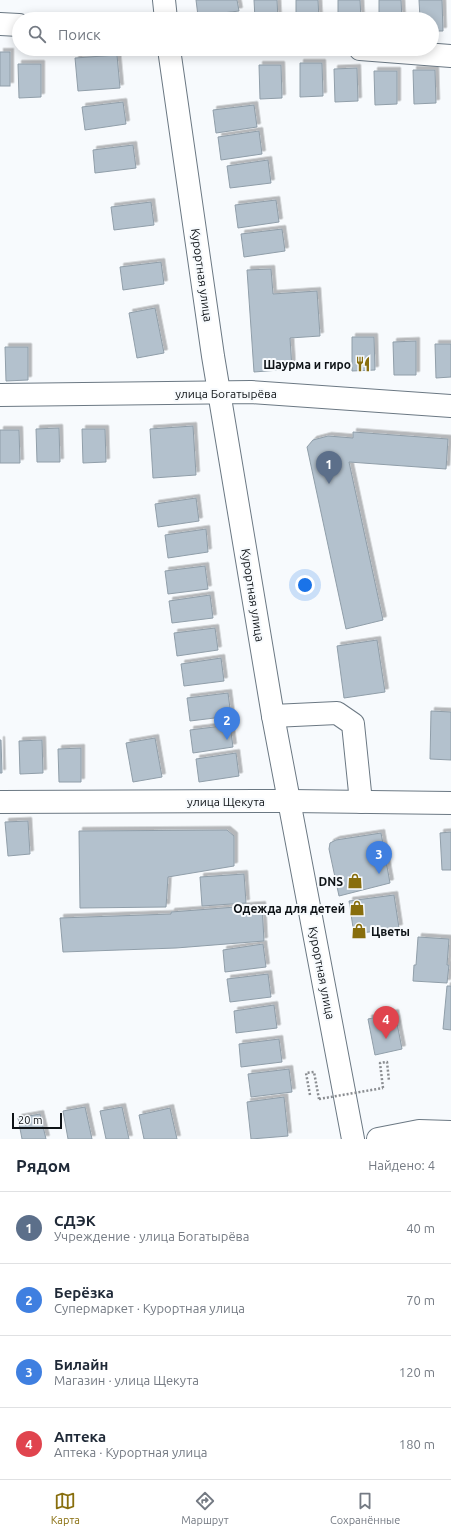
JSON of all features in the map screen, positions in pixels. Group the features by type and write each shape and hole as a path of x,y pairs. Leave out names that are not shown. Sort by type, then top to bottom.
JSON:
{"main road":[{"path":"164,0 165,12"},
{"path":"0,24 12,25"},
{"path":"439,55 451,56"},
{"name":"Курортная улица","path":"170,56 219,392 273,716 353,1139"},
{"name":"улица Богатырёва","path":"0,395 264,392 451,406"},
{"path":"273,716 337,713 353,724 361,802"},
{"name":"улица Щекута","path":"0,802 290,801 451,803"},
{"path":"378,1139 419,1131 451,1132"}],"path":[{"path":"310,1095 306,1073 314,1072 319,1099 383,1088 380,1063 387,1062 389,1082"}],"building":[{"path":"196,0 237,0 239,11 231,12 198,12"},
{"path":"254,0 277,0 278,12 255,12"},
{"path":"296,0 318,0 319,12 296,12"},
{"path":"338,0 360,0 361,12 338,12"},
{"path":"379,0 401,0 402,12 379,12"},
{"path":"419,0 442,0 443,31 439,31 439,12 420,12"},
{"path":"0,52 10,52 10,86 0,86"},
{"path":"117,56 120,88 78,91 75,58"},
{"path":"300,63 322,63 323,96 300,97"},
{"path":"18,64 41,64 41,97 19,98"},
{"path":"259,65 281,65 282,98 260,99"},
{"path":"357,68 358,101 335,102 334,69"},
{"path":"413,70 435,70 436,103 414,104"},
{"path":"374,71 397,71 397,104 375,105"},
{"path":"123,102 126,124 85,130 82,107"},
{"path":"254,105 257,127 216,133 213,110"},
{"path":"259,131 262,154 221,160 218,137"},
{"path":"133,145 136,168 95,173 93,150"},
{"path":"268,160 271,183 230,188 227,166"},
{"path":"276,200 279,222 238,228 235,205"},
{"path":"151,202 154,225 114,230 111,207"},
{"path":"282,229 285,251 244,257 241,234"},
{"path":"161,262 164,284 123,290 120,267"},
{"path":"271,269 273,294 317,291 320,336 290,338 292,369 254,372 247,270"},
{"path":"155,308 164,353 137,358 129,313"},
{"path":"352,337 374,337 375,370 352,371"},
{"path":"416,341 416,375 394,375 393,342"},
{"path":"435,344 451,344 451,377 436,378"},
{"path":"5,347 28,347 28,380 6,381"},
{"path":"193,426 196,475 153,478 150,429"},
{"path":"59,428 60,462 37,462 36,429"},
{"path":"82,429 105,429 106,462 83,463"},
{"path":"0,430 19,430 20,463 0,463"},
{"path":"353,432 448,439 446,469 349,462 383,620 346,629 307,447 313,440 328,436 353,438"},
{"path":"196,498 199,521 158,527 155,504"},
{"path":"206,529 208,552 168,558 165,535"},
{"path":"205,566 208,589 168,594 165,571"},
{"path":"210,595 213,618 172,623 169,601"},
{"path":"215,628 218,650 177,656 174,633"},
{"path":"377,640 385,692 344,698 337,646"},
{"path":"221,658 224,681 184,686 181,664"},
{"path":"228,693 231,716 190,721 187,698"},
{"path":"431,711 451,712 451,760 430,759"},
{"path":"230,725 233,747 193,753 190,730"},
{"path":"155,738 162,777 133,782 126,743"},
{"path":"1,740 2,773 0,773"},
{"path":"42,740 43,773 20,774 19,741"},
{"path":"81,748 81,782 59,782 58,749"},
{"path":"236,753 239,776 199,782 196,759"},
{"path":"28,821 30,854 8,856 5,822"},
{"path":"227,830 234,836 234,866 168,877 166,907 80,908 79,831"},
{"path":"451,832 451,870 442,870 440,833"},
{"path":"381,833 390,883 339,896 329,849 330,843 336,840"},
{"path":"244,874 246,903 202,906 200,877"},
{"path":"394,895 399,928 354,934 349,901"},
{"path":"262,905 264,941 176,948 63,952 60,918 171,914 171,912"},
{"path":"418,937 449,939 447,983 413,981"},
{"path":"263,944 266,967 225,972 223,950"},
{"path":"268,974 271,997 230,1002 227,979"},
{"path":"447,986 451,986 451,1030 443,1029"},
{"path":"274,1005 277,1028 236,1033 234,1011"},
{"path":"395,1013 402,1049 375,1055 368,1019"},
{"path":"279,1039 282,1062 241,1067 239,1044"},
{"path":"289,1069 292,1092 251,1097 248,1074"},
{"path":"284,1097 288,1136 251,1139 247,1102"},
{"path":"85,1107 92,1139 68,1139 63,1111"},
{"path":"122,1107 129,1139 106,1139 100,1111"},
{"path":"170,1108 177,1139 144,1139 139,1115"},
{"path":"40,1114 46,1139 22,1139 18,1118"}],"place":[{"name":"Шаурма и гиро","path":"363,364"},
{"name":"СДЭК","path":"329,484"},
{"name":"Берёзка","path":"227,740"},
{"name":"Билайн","path":"379,874"},
{"name":"DNS","path":"355,881"},
{"name":"Одежда для детей","path":"357,908"},
{"name":"Цветы","path":"359,931"},
{"name":"Аптека","path":"386,1039"}]}
